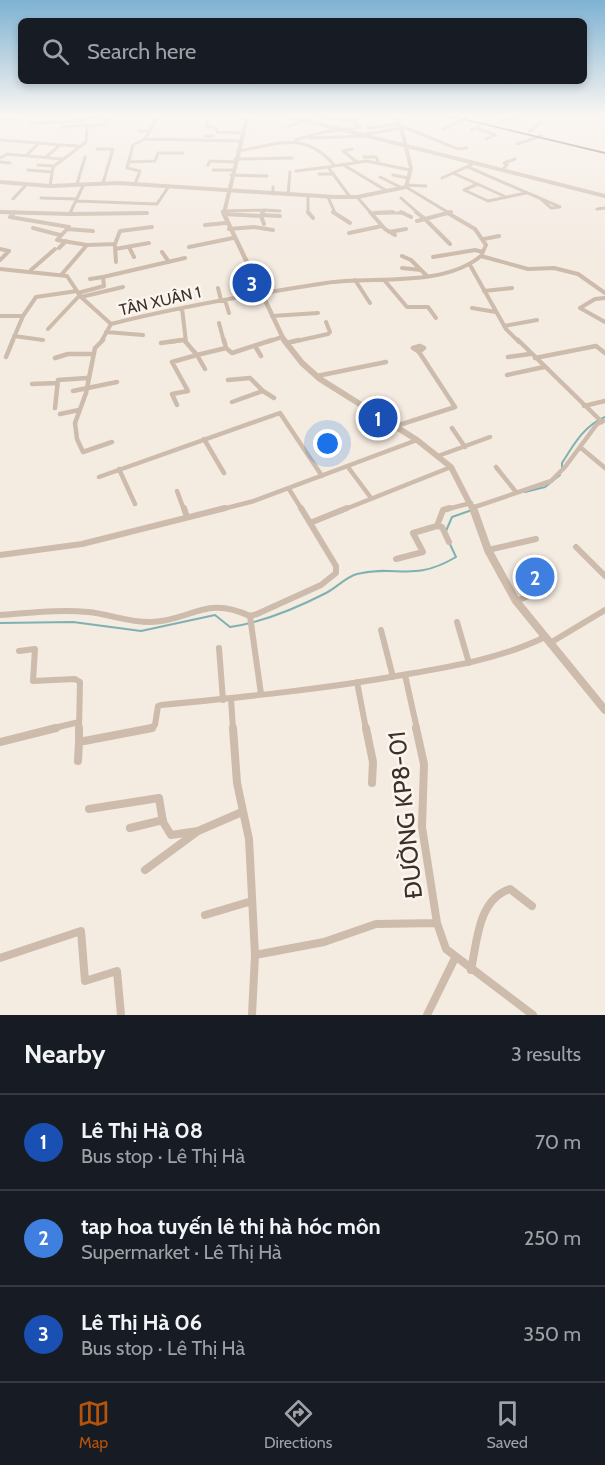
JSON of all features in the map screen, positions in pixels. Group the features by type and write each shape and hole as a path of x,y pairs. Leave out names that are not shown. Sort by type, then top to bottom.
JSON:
{"street":[{"path":"5,161 10,163"},
{"path":"50,186 54,166 59,161"},
{"path":"77,184 84,161"},
{"path":"103,183 109,161"},
{"path":"135,184 140,171 127,168 128,162 145,161"},
{"path":"208,165 210,161"},
{"path":"235,161 223,213 233,238 286,343 317,376 417,440 451,467 471,505 488,550 516,601 605,711"},
{"path":"331,161 336,166"},
{"path":"405,187 410,170 408,161"},
{"path":"469,161 605,196"},
{"path":"502,170 507,165 504,163 508,161"},
{"path":"296,171 357,162 410,170"},
{"path":"442,178 475,163"},
{"path":"342,164 387,191"},
{"path":"38,165 54,166"},
{"path":"328,167 350,197"},
{"path":"468,167 560,207 551,208 542,200"},
{"path":"28,170 52,172"},
{"path":"213,170 267,176"},
{"path":"288,195 290,172"},
{"path":"453,173 504,196"},
{"path":"319,174 334,174"},
{"path":"393,175 408,178"},
{"path":"380,177 405,187 451,212 484,239 486,244 482,254 470,265 504,326 530,354 601,420 568,462 547,484 514,490 471,505 443,510 436,526"},
{"path":"0,182 50,186 135,184 328,197 357,197 405,187 426,186"},
{"path":"70,214 84,184"},
{"path":"478,184 464,190 488,201 527,193"},
{"path":"13,199 26,185"},
{"path":"41,198 157,204 169,186"},
{"path":"273,187 273,194"},
{"path":"308,196 308,214 313,218"},
{"path":"328,197 332,211 350,223"},
{"path":"357,197 374,213 382,226 395,235"},
{"path":"401,198 450,244"},
{"path":"44,213 47,207"},
{"path":"597,209 605,208"},
{"path":"264,210 261,215 264,224"},
{"path":"223,213 280,211"},
{"path":"374,213 400,211 411,217"},
{"path":"0,212 147,213"},
{"path":"15,212 10,217 69,227 67,229"},
{"path":"417,221 451,212"},
{"path":"223,213 280,216"},
{"path":"116,262 115,247 120,224"},
{"path":"205,225 273,230"},
{"path":"349,233 382,226"},
{"path":"120,231 153,227"},
{"path":"33,228 60,235"},
{"path":"93,231 67,229 57,240 115,247 150,243"},
{"path":"388,232 406,229"},
{"path":"484,239 500,236"},
{"path":"189,247 233,238"},
{"path":"31,270 66,241"},
{"path":"0,269 62,274 87,245"},
{"path":"129,247 134,257"},
{"path":"0,249 9,251 0,260"},
{"path":"433,257 474,250 528,269 554,268 578,274 605,293"},
{"path":"162,252 169,262"},
{"path":"402,256 411,260 427,276"},
{"path":"90,279 185,258"},
{"name":"TÂN XUÂN 1","path":"62,274 67,276 79,294 111,324 223,300 355,280 386,281 427,276 470,265"},
{"path":"402,268 421,270"},
{"path":"48,329 79,294 104,286 103,277"},
{"path":"355,280 370,303"},
{"path":"386,281 407,307 428,307 436,318"},
{"path":"6,357 23,316 36,297 79,294 123,287"},
{"path":"218,288 229,313"},
{"path":"484,291 512,288"},
{"path":"605,298 595,299 580,308 605,322"},
{"path":"182,308 184,340 206,369"},
{"path":"472,308 496,312"},
{"path":"272,316 318,313"},
{"path":"0,316 23,316"},
{"path":"504,326 537,320"},
{"path":"286,343 328,334 330,332 326,322"},
{"path":"219,323 226,348"},
{"path":"111,324 103,340 95,348 75,423 80,449 83,452 112,442"},
{"path":"106,332 143,335"},
{"path":"14,336 44,340"},
{"path":"177,405 172,394 188,391 172,362 226,348 235,353 282,337"},
{"path":"161,344 184,340"},
{"path":"255,346 261,356"},
{"path":"535,358 596,346 605,352"},
{"path":"396,426 455,407 419,352"},
{"path":"55,358 68,354 94,354"},
{"path":"508,357 530,354"},
{"path":"317,376 386,362"},
{"path":"507,375 544,367"},
{"path":"32,384 87,378"},
{"path":"228,380 250,378 262,391 274,398"},
{"path":"73,391 117,382"},
{"path":"55,408 57,383"},
{"path":"231,402 262,391"},
{"path":"584,406 605,401"},
{"path":"60,414 79,410"},
{"path":"99,477 280,413 322,476"},
{"path":"452,428 465,447"},
{"path":"438,456 490,437"},
{"path":"204,439 224,473"},
{"path":"0,555 82,544 254,501 417,440"},
{"path":"580,447 605,468"},
{"path":"348,467 371,498"},
{"path":"310,523 451,467"},
{"path":"496,467 514,490"},
{"path":"119,469 135,504"},
{"path":"251,620 335,576 336,566 289,489"},
{"path":"177,491 187,516"},
{"path":"396,559 423,552 413,533 436,526 442,528 449,542"},
{"path":"488,550 536,539"},
{"path":"576,548 605,576"},
{"path":"516,601 544,590"},
{"path":"0,615 53,610 88,612 152,622 223,606 251,620"},
{"path":"79,742 151,729 161,705 357,682 469,663 547,640 605,610"},
{"path":"251,620 261,694"},
{"path":"457,622 469,663"},
{"path":"381,630 393,676"},
{"path":"219,648 237,783 249,839 255,955 252,1015"},
{"path":"19,651 34,649 33,681 78,680 78,761"},
{"name":"ĐƯỜNG KP8-01","path":"405,675 424,764 422,827 437,923 446,949 533,1015"},
{"path":"357,682 373,762 372,783"},
{"path":"0,742 79,722"},
{"path":"89,809 159,798 163,820 171,835 198,831"},
{"path":"145,870 198,831 242,812"},
{"path":"130,828 163,820"},
{"path":"471,970 486,908 492,896 501,890 510,889 532,906"},
{"path":"205,915 252,901"},
{"path":"255,955 324,942 376,924 437,923"},
{"path":"0,958 81,931 85,981 117,971 121,1015"},
{"path":"427,1015 455,958"}],"waterway":[{"path":"562,468 562,463 580,436 591,425 605,417"},
{"path":"525,492 545,487 560,475"},
{"path":"446,531 452,517 472,510"},
{"path":"0,623 73,622 141,631 215,615 230,627 243,625 303,604 357,574 371,571 416,571 441,565 456,557 449,542"}],"place":[{"name":"Lê Thị Hà 06","path":"252,283"},
{"name":"Lê Thị Hà 08","path":"378,418"},
{"name":"tap hoa tuyến lê thị hà hóc môn","path":"535,577"}]}
